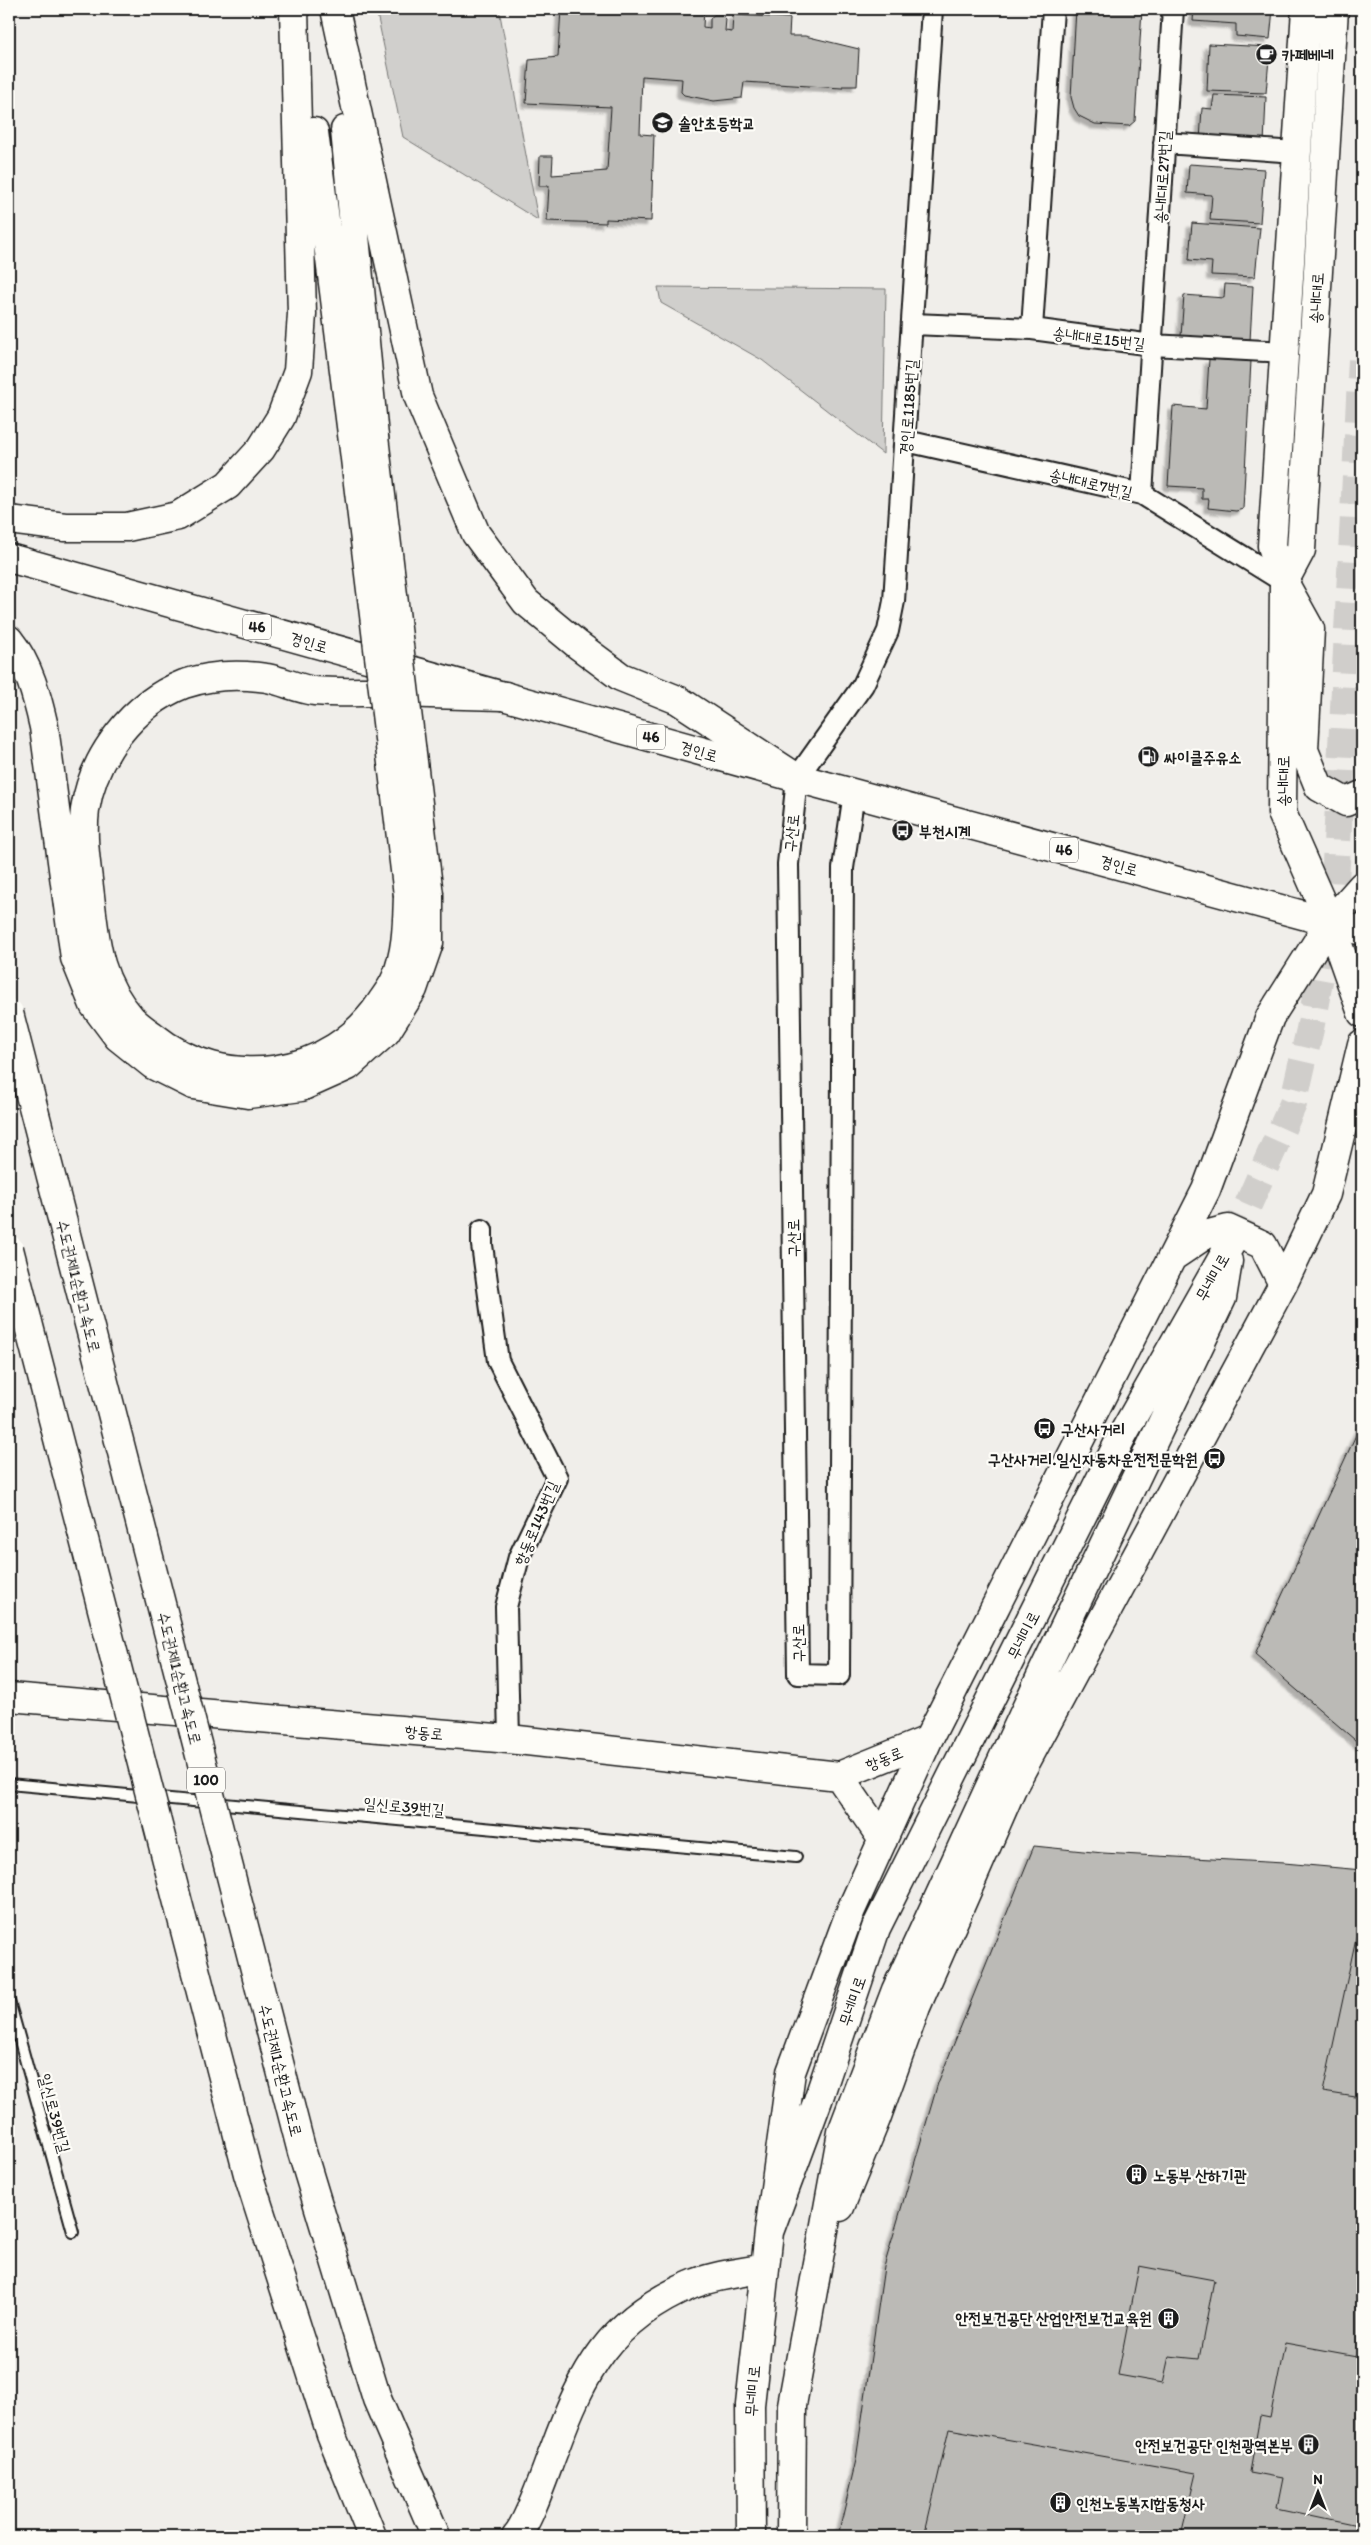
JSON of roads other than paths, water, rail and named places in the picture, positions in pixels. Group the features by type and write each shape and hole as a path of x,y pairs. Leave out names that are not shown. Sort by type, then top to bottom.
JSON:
{"main road":[{"path":"9,640 19,653 37,694 44,727 75,958 94,1005 118,1036 153,1065 193,1085 248,1094 301,1087 348,1066 386,1032 413,989 429,943 419,895 364,439 296,9"},
{"path":"9,520 65,526 126,527 178,516 228,485 261,449 281,416 298,371 302,314 296,9"},
{"path":"334,9 364,439"},
{"path":"334,9 418,396 476,534 526,602 578,645 621,677 678,700 798,778"},
{"name":"송내대로","path":"1306,9 1272,546 1284,582 1282,813 1330,922 1362,1014"},
{"name":"송내대로","path":"1284,582 1301,550 1334,9"},
{"name":"경인로","path":"9,558 798,778 1362,931"},
{"path":"1284,582 1310,629 1304,750 1319,787 1346,802 1362,795"},
{"path":"419,895 396,980 371,1019 336,1049 299,1066 249,1072 199,1064 163,1045 132,1019 111,989 97,955 85,852 85,811 95,776 110,746 132,717 157,698 185,684 222,675 266,678 315,691 505,696"},
{"path":"769,2232 791,2072 851,1910 928,1740 1206,1190 1270,1017 1330,922 1362,886"},
{"name":"수도권제1순환고속도로","path":"9,1013 302,2152 377,2399 436,2536"},
{"path":"821,2253 876,2119 916,2007 1012,1788 1283,1284 1326,1194 1362,1044"},
{"path":"1173,1256 1205,1235 1228,1229 1263,1245 1283,1284"},
{"name":"무네미로","path":"751,2536 750,2405 769,2232 818,2100 876,1928 1123,1434 1231,1243 1222,1298 1042,1674 896,1990 842,2132 792,2405 791,2536"},
{"path":"9,1249 248,2174 330,2434 372,2536"},
{"name":"항동로","path":"9,1697 508,1739 839,1776 928,1740"},
{"path":"839,1776 883,1840"},
{"path":"516,2536 542,2480 570,2406 597,2355 637,2314 692,2284 765,2268"}],"street":[{"name":"경인로1185번길","path":"798,778 863,685 888,631 894,601 906,441 932,9"},
{"path":"1032,329 1053,9"},
{"name":"송내대로27번길","path":"1142,494 1172,9"},
{"path":"1164,143 1297,152"},
{"name":"송내대로15번길","path":"913,324 1032,329 1152,345 1285,352"},
{"name":"송내대로7번길","path":"906,441 1142,494 1284,582"},
{"name":"구산로","path":"798,778 788,864 798,1674 839,1675 843,868 854,793"},
{"name":"항동로143번길","path":"482,1230 482,1245 498,1361 557,1478 519,1557 506,1607 508,1739"}],"lane":[{"name":"일신로39번길","path":"9,1784 796,1857"},
{"name":"일신로39번길","path":"9,2001 73,2232"}],"tunnel":[{"path":"1231,1243 1293,1104 1310,1029 1334,902 1362,360"}],"place":[{"name":"카페베네","path":"1266,55"},
{"name":"솔안초등학교","path":"662,123"},
{"name":"싸이클주유소","path":"1148,757"},
{"name":"부천시계","path":"903,831"},
{"name":"구산사거리","path":"1045,1429"},
{"name":"구산사거리.일신자동차운전전문학원","path":"1214,1459"},
{"name":"노동부 산하기관","path":"1137,2175"},
{"name":"안전보건공단 산업안전보건교육원","path":"1168,2318"},
{"name":"안전보건공단 인천광역본부","path":"1309,2445"},
{"name":"인천노동복지합동청사","path":"1060,2503"}]}
